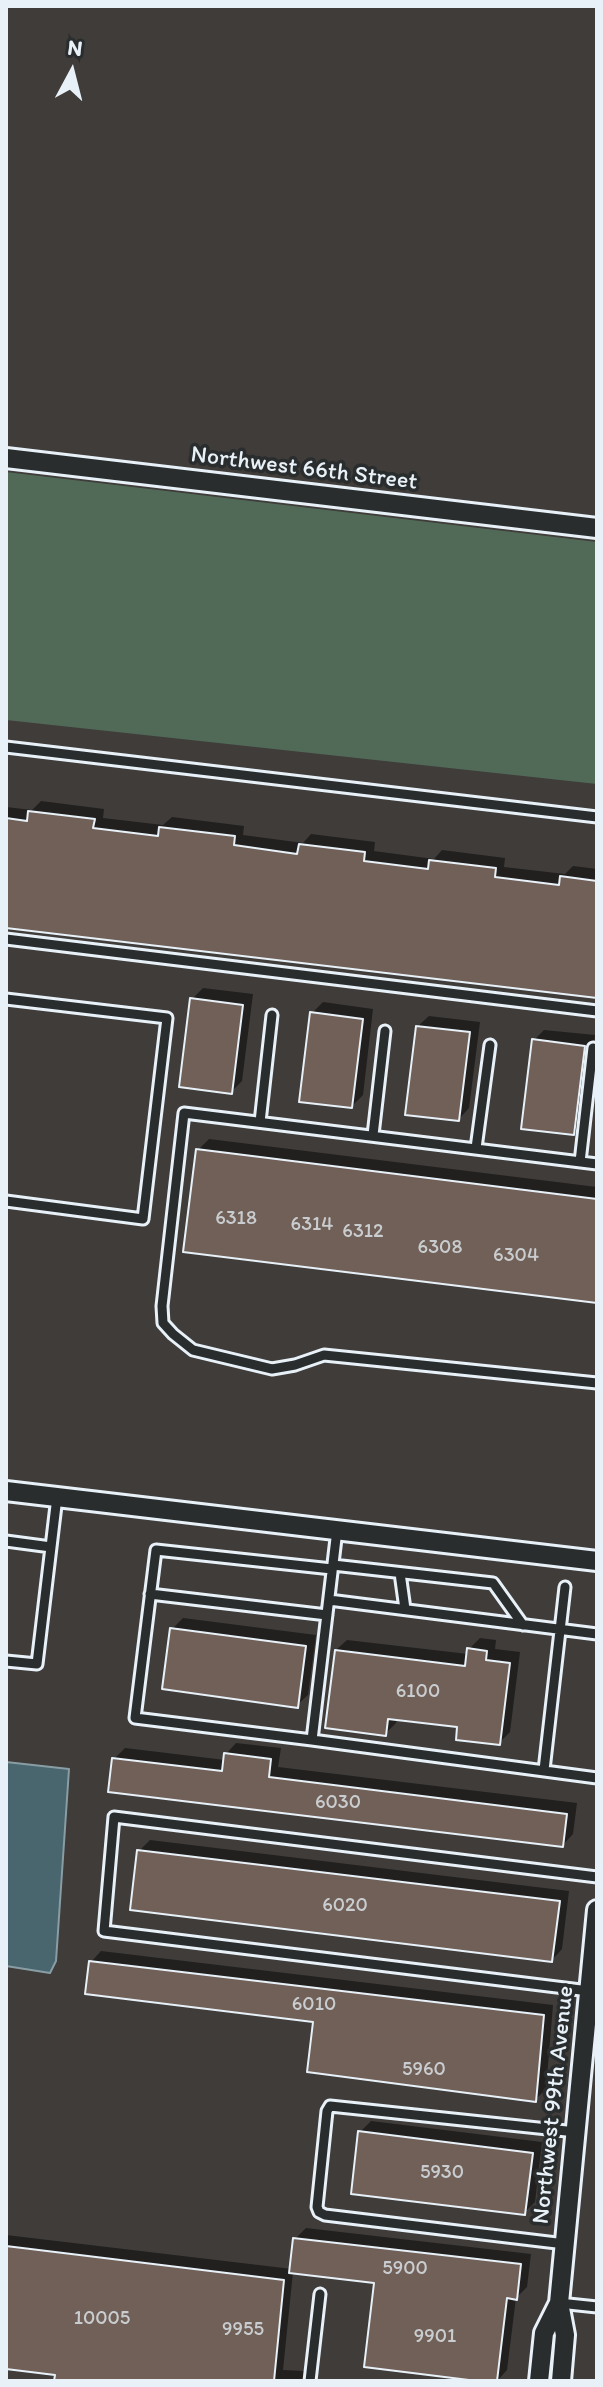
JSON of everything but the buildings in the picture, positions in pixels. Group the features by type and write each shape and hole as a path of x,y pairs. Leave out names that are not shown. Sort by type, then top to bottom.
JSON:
{"street":[{"name":"Northwest 66th Street","path":"6,458 597,528"},
{"path":"6,1491 597,1561"},
{"name":"Northwest 99th Avenue","path":"561,2381 565,2335 559,2303 576,2132 589,2069 589,1991 597,1910"},
{"name":"Northwest 99th Avenue","path":"539,2381 544,2333 559,2303"}],"lane":[{"path":"6,747 597,817"},
{"path":"6,939 597,1011"},
{"path":"6,999 167,1018 143,1219 6,1201"},
{"path":"260,1122 272,1015"},
{"path":"373,1135 385,1031"},
{"path":"476,1148 490,1045"},
{"path":"580,1162 593,1048"},
{"path":"597,1164 184,1113 162,1306 163,1323 193,1350 272,1369 324,1355 597,1383"},
{"path":"6,1661 37,1664 57,1497"},
{"path":"312,1740 337,1530"},
{"path":"6,1541 51,1547"},
{"path":"523,1625 493,1583 156,1550 135,1718 597,1778"},
{"path":"400,1573 405,1609"},
{"path":"544,1770 565,1587"},
{"path":"150,1594 327,1615"},
{"path":"329,1600 597,1634"},
{"path":"589,1991 104,1931 114,1817 597,1877"},
{"path":"565,2244 325,2215 317,2207 330,2106 576,2132"},
{"path":"310,2381 320,2294"},
{"path":"559,2303 597,2307"}],"green space":[{"path":"6,472 597,542 597,784 6,720"}],"water":[{"path":"6,1762 69,1769 56,1961 50,1973 6,1966"}]}
